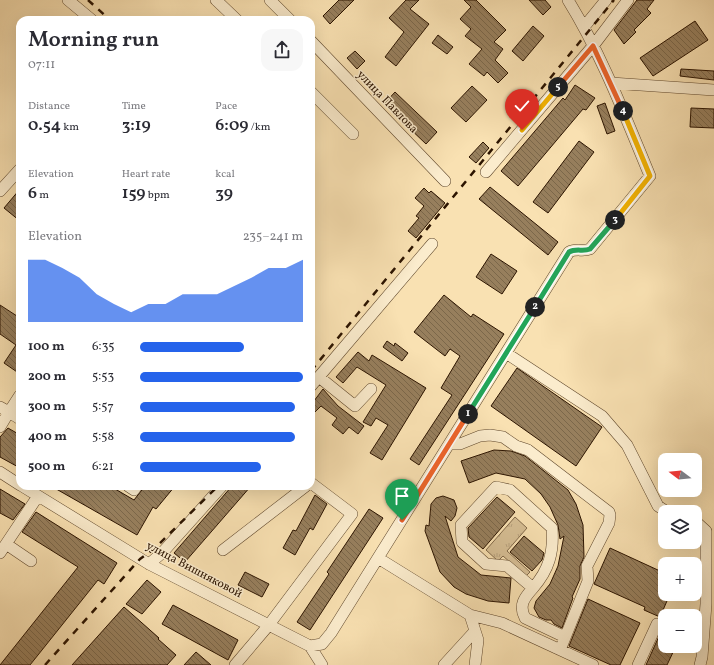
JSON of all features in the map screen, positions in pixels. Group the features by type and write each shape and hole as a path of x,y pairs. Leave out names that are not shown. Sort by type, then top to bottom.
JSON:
{"street":[{"path":"68,0 87,16"},
{"path":"216,0 233,16"},
{"path":"270,0 286,16"},
{"path":"322,665 310,646 322,644 331,634 569,252 574,250 585,251 590,249 650,176 611,83 584,27 568,0"},
{"path":"584,27 606,0"},
{"path":"486,172 593,46 628,0"},
{"name":"улица Павлова","path":"315,45 445,181"},
{"path":"611,83 714,90"},
{"path":"315,96 353,134"},
{"path":"0,191 16,173"},
{"path":"315,382 432,244"},
{"path":"506,353 602,416 627,445 658,506"},
{"path":"319,377 355,406 371,390"},
{"path":"0,427 4,410 16,399"},
{"path":"4,410 16,417"},
{"path":"449,444 460,444 484,435 503,437 516,446 528,450 609,512 610,515 608,523 587,566 588,581 560,650"},
{"name":"улица Вишняковой","path":"0,472 16,482"},
{"path":"235,665 268,626 352,514 315,486"},
{"path":"533,588 507,566 486,564 462,542 461,525 496,487 510,490 552,528 553,545 549,562 542,578 523,602 522,611 525,618 528,620 565,637"},
{"name":"улица Вишняковой","path":"29,490 149,564 246,613 268,626 310,646"},
{"path":"149,564 162,553 218,490"},
{"path":"223,550 301,490"},
{"path":"31,561 3,549 38,496"},
{"path":"700,665 702,657 706,604 706,531 702,527"},
{"path":"378,558 470,615 521,628 560,650 593,665"},
{"path":"470,615 478,640 475,665"},
{"path":"638,665 657,624"},
{"path":"444,665 475,631"}],"green space":[{"path":"515,517 527,528 507,551 530,572 526,576 503,556 498,561 486,550"}],"building":[{"path":"339,0 354,0 330,24 323,16"},
{"path":"406,0 419,0 410,9 429,24 396,66 385,57 404,32 389,18"},
{"path":"464,0 476,0 506,30 494,42 503,49 495,60 508,73 498,83 487,72 484,76 469,64 482,49 465,36 471,29 460,19 471,7"},
{"path":"529,0 545,0 551,7 543,15"},
{"path":"637,0 654,0 647,9 651,13 634,30 636,32 624,44 614,30"},
{"path":"695,21 708,40 653,76 640,58"},
{"path":"533,26 544,36 523,61 512,51"},
{"path":"438,35 453,47 447,54 432,43"},
{"path":"355,51 365,61 357,69 347,58"},
{"path":"681,69 714,71 714,80 680,76"},
{"path":"575,85 595,98 586,110 583,109 518,186 501,171 563,98 565,100"},
{"path":"472,86 487,100 466,122 451,108"},
{"path":"395,92 437,132 426,144 384,104"},
{"path":"605,103 615,131 607,134 597,106"},
{"path":"691,108 714,109 714,128 690,127"},
{"path":"579,141 594,152 548,213 533,202"},
{"path":"483,142 489,148 476,163 469,157"},
{"path":"490,187 558,242 548,255 479,199"},
{"path":"424,188 429,193 431,191 445,203 416,238 408,231 419,218 416,216 424,206 415,198"},
{"path":"16,194 16,218 4,208"},
{"path":"491,254 517,271 502,294 476,277"},
{"path":"444,295 471,317 473,314 504,334 419,465 410,459 452,395 441,388 460,356 450,349 445,356 414,332"},
{"path":"0,305 16,315 16,345 0,334"},
{"path":"387,341 394,346 395,343 408,353 402,361 383,347"},
{"path":"16,345 16,371 4,363"},
{"path":"358,352 369,361 372,355 426,388 382,460 370,453 388,425 376,418 371,426 363,422 386,385 357,367 343,383 336,377"},
{"path":"517,368 602,427 576,466 491,406"},
{"path":"323,389 338,406 364,426 358,434 349,427 343,434 332,425 337,418 321,406 315,412 315,400"},
{"path":"8,428 16,433 16,466 0,457 0,437"},
{"path":"494,450 511,451 525,456 568,490 576,504 583,525 584,557 580,566 580,579 572,597 573,598 562,628 554,624 551,620 546,620 539,617 534,608 536,601 550,584 558,566 564,536 560,539 558,525 550,507 541,494 525,479 496,473 469,483 461,461"},
{"path":"0,489 25,504 13,520 0,513"},
{"path":"58,490 117,490 134,500 142,490 172,490 156,509 153,507 137,535"},
{"path":"229,490 248,490 185,562 174,553"},
{"path":"315,495 327,504 313,530 310,528 295,555 283,548 293,530 296,531"},
{"path":"443,496 454,500 457,508 455,516 451,521 445,516 458,557 481,575 511,578 509,603 488,601 466,594 454,587 440,572 425,531 426,525 429,526 431,504 436,498"},
{"path":"497,497 515,512 483,549 469,537 468,528"},
{"path":"369,509 383,518 310,630 297,622 329,574 327,572"},
{"path":"36,512 117,563 104,584 98,580 30,665 0,665 78,567 22,532"},
{"path":"524,536 544,553 542,560 532,571 510,552"},
{"path":"610,548 658,570 658,601 667,601 663,609 658,609 658,616 644,610 645,607 594,584"},
{"path":"245,572 269,584 262,597 238,585"},
{"path":"147,580 161,592 142,614 126,604"},
{"path":"588,599 640,623 620,665 611,665 569,646"},
{"path":"173,605 238,640 228,660 162,624"},
{"path":"124,607 176,655 167,665 72,665"},
{"path":"658,638 658,653 673,653 667,665 646,665"},
{"path":"196,652 211,665 184,665"}],"railway":[{"path":"88,0 106,16"},
{"path":"315,366 614,0"},
{"path":"45,665 140,559 154,549 214,490"}],"route":[{"path":"402,520 569,252 574,250 585,251 590,249 604,234 650,176 611,83 593,46 522,130"}]}
